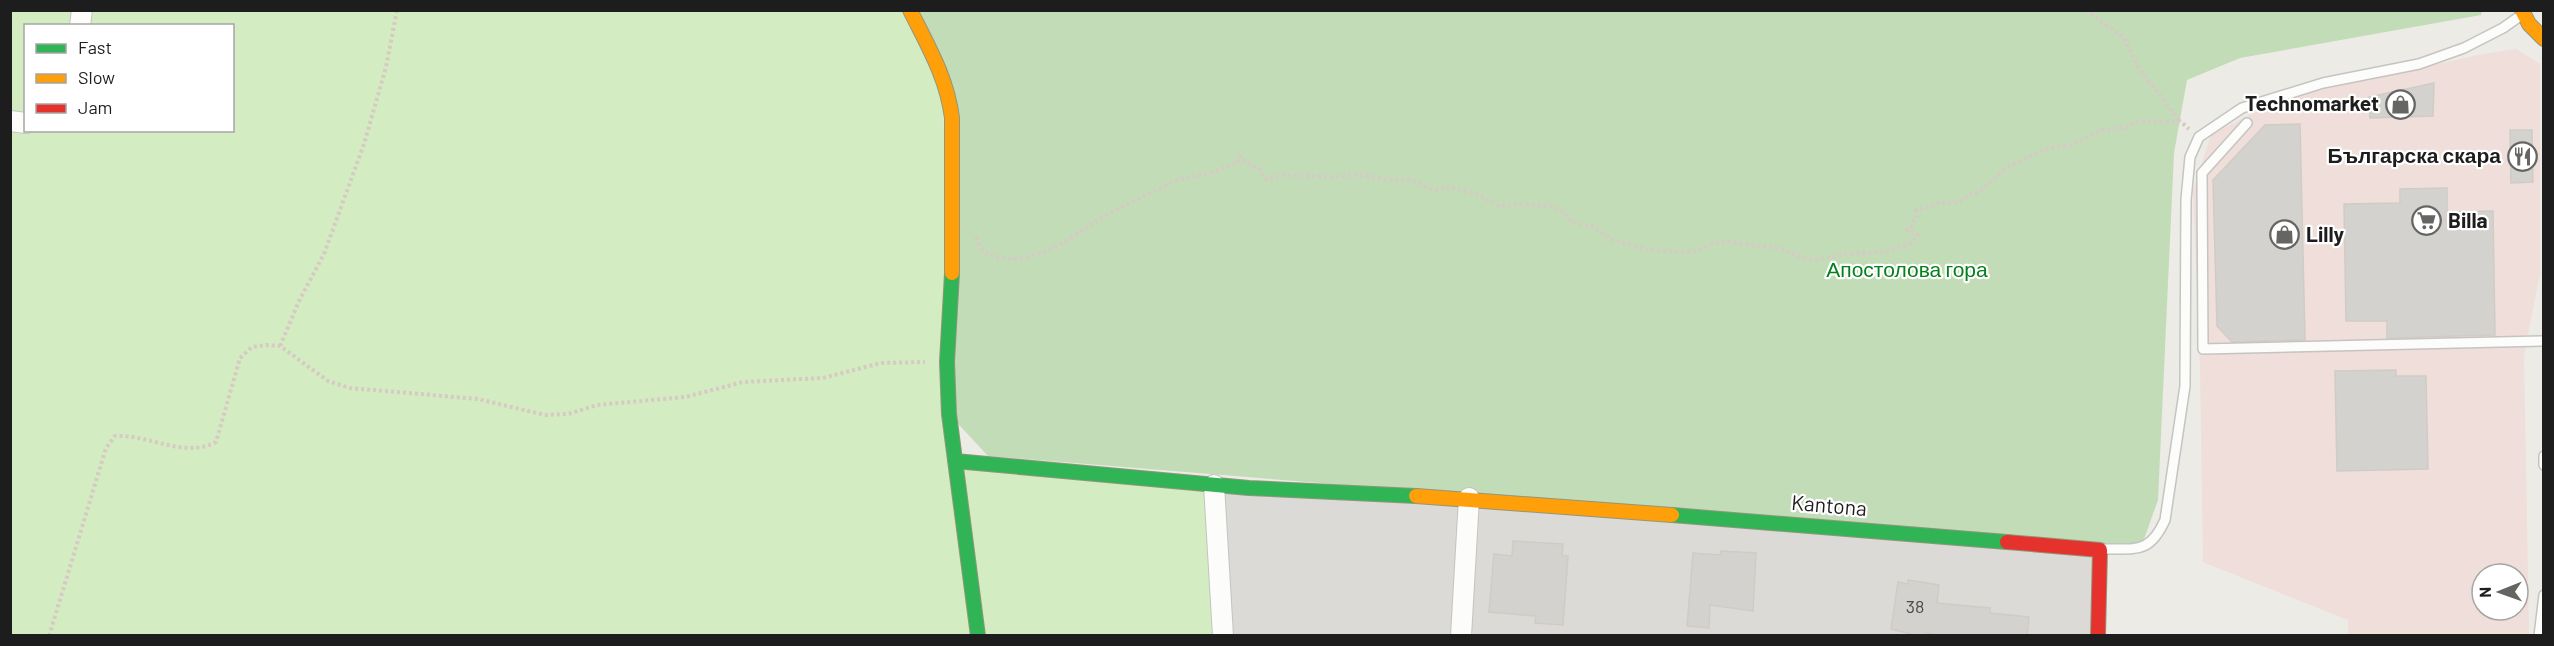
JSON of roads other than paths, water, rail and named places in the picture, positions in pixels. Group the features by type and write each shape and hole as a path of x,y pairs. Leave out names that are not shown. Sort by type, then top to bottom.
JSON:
{"street":[{"path":"910,10 942,74 949,94 952,118 952,290 947,362 949,414 978,636"},
{"path":"2523,12 2529,24 2543,39"},
{"name":"Kantona","path":"955,461 1214,485 1469,498 2100,550"},
{"path":"1214,485 1224,636"},
{"path":"1461,636 1469,498"},
{"path":"2098,636 2100,550"}],"lane":[{"path":"2100,550 2145,548 2158,535 2165,520 2185,386 2186,200 2190,157 2199,137 2242,108 2323,83 2419,64 2464,48 2503,28 2523,12"},
{"path":"2247,123 2202,173 2203,349 2544,341"},
{"path":"2544,456 2544,465"},
{"path":"2539,636 2544,595"}],"place":[{"name":"Technomarket","path":"2400,104"},
{"name":"Българска скара","path":"2522,156"},
{"name":"Billa","path":"2427,221"},
{"name":"Lilly","path":"2285,235"}],"park label":[{"name":"Апостолова гора","path":"1907,270"}]}
